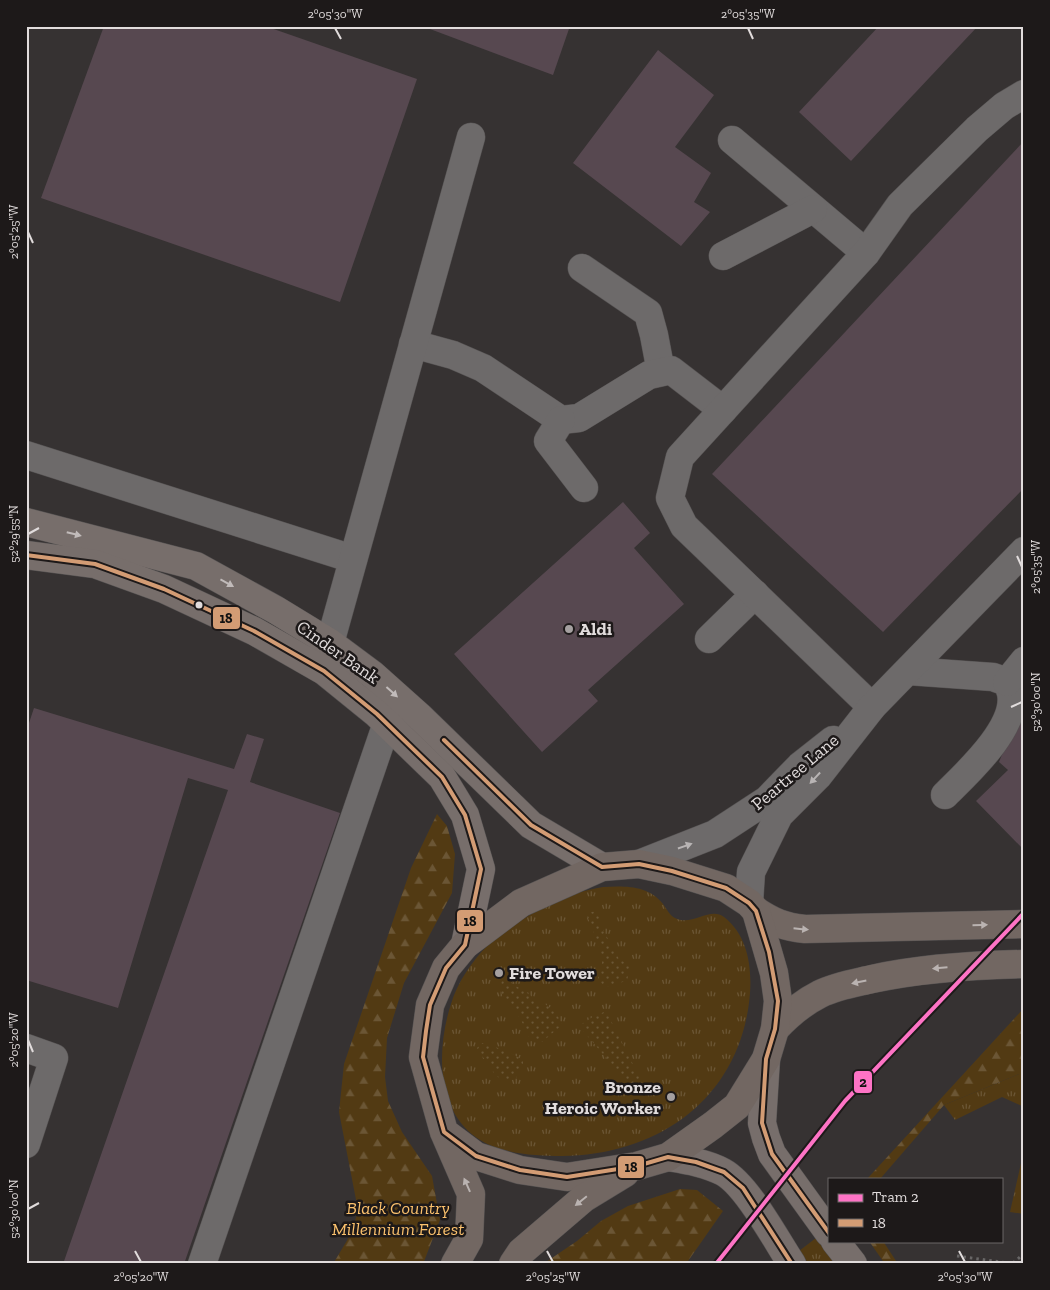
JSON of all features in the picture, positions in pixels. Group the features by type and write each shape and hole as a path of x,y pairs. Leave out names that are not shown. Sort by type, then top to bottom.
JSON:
{"highway":[{"path":"455,1264 469,1239 471,1194 444,1132 423,1057 430,1005 446,968 465,945 521,903 602,867 640,864 697,878 726,888 770,920 786,927 805,929 1024,924"},
{"path":"444,1132 476,1156 520,1170 567,1177 637,1166 668,1157 713,1125 737,1106 766,1059 776,1029 778,1000 774,973 752,907"},
{"path":"776,1029 788,1015 802,1004 822,992 848,984 906,971 1024,964"},
{"path":"513,1264 521,1252 584,1198 637,1166"}],"main road":[{"name":"Cinder Bank","path":"26,522 196,566 276,610 330,643 373,675 531,825 602,867"},
{"name":"Cinder Bank","path":"26,554 95,564 164,589 254,630 324,671 387,723 442,777 465,815 481,869 465,945"},
{"path":"766,1059 762,1123 772,1154 828,1232"},
{"path":"668,1157 696,1162 724,1172 743,1188 792,1263"},
{"path":"836,1242 853,1264"}],"street":[{"path":"870,710 755,594 684,526 670,498 680,457 866,253 900,205 977,129 1004,106 1024,94"},
{"path":"330,643 471,137"},
{"path":"732,140 866,253"},
{"path":"723,256 813,209"},
{"path":"582,268 648,313 661,372"},
{"path":"413,344 453,355 483,368 561,420 579,418 649,375 671,370 722,410"},
{"path":"561,420 548,441 584,488"},
{"path":"26,455 353,560"},
{"name":"Peartree Lane","path":"752,907 751,872 778,815 818,776 870,710 1024,551"},
{"path":"709,639 755,594"},
{"path":"1006,682 1024,661"},
{"path":"908,671 993,678 1006,682 1011,693 1010,710 1000,734 986,753 945,795"},
{"name":"Peartree Lane","path":"640,864 715,834 767,800 800,766 870,710"},
{"path":"202,1264 387,723"},
{"path":"26,1048 54,1058 26,1144"}],"path":[{"path":"957,1256 1014,1264 1020,1257 1024,1257"}],"green space":[{"name":"Black Country Millennium Forest","path":"437,814 447,826 455,854 452,893 404,983 387,1038 385,1077 388,1101 402,1132 432,1176 440,1220 423,1264 333,1264 352,1232 358,1210 339,1112 344,1064 411,868"},
{"path":"603,887 628,887 643,890 657,898 673,917 681,920 719,914 732,924 743,942 749,961 750,993 744,1029 731,1061 713,1089 691,1112 663,1131 632,1144 598,1153 562,1156 518,1153 496,1148 477,1138 463,1126 453,1111 447,1094 443,1076 443,1039 446,1021 457,988 482,951 494,939 517,923 552,903 576,893"},
{"path":"597,911 602,928 619,959 631,966 627,980 611,987 603,985 598,979 602,959 586,913"},
{"path":"509,978 513,984 530,995 538,1005 545,1004 557,1015 562,1025 542,1042 534,1041 530,1038 520,1019 501,993 499,988 502,981"},
{"path":"1024,1008 1024,1074 1019,1074 944,1105 881,1178 868,1178"},
{"path":"606,1011 645,1088 637,1094 579,1026"},
{"path":"482,1043 503,1050 523,1060 523,1065 516,1078 506,1081 492,1071 485,1059 479,1054 477,1048"},
{"path":"1019,1074 1024,1074 1024,1107 1002,1097 955,1120 944,1105"},
{"path":"1024,1150 1024,1214 1010,1212"},
{"path":"680,1189 697,1190 723,1211 686,1264 543,1264 577,1241 601,1221 628,1206"},
{"path":"816,1238 835,1264 809,1264 799,1251"},
{"path":"870,1242 884,1242 898,1264 885,1264"}],"building":[{"path":"104,26 265,26 417,79 340,302 41,198"},
{"path":"422,26 570,26 553,75"},
{"path":"879,26 978,26 851,161 799,112"},
{"path":"658,50 714,95 675,147 711,173 694,202 710,212 681,246 573,163"},
{"path":"1024,141 1024,488 883,632 712,474"},
{"name":"Aldi","path":"623,502 650,533 634,548 684,604 588,690 598,701 542,752 454,654"},
{"path":"1024,700 1024,850 976,801 1008,770 999,762"},
{"path":"34,708 234,769 247,734 264,739 250,782 340,813 184,1264 63,1264 228,790 188,778 118,1008 26,980 26,732"}],"tram line":[{"name":"2","path":"716,1264 845,1101 1024,913"}],"transit line":[{"name":"18","path":"26,555 95,564 164,589 254,631 324,671 377,714 442,777 465,815 481,869 465,945 446,968 430,1005 426,1031 423,1057 444,1132 476,1156 520,1170 567,1177 637,1166 668,1157 696,1162 724,1172 743,1188 792,1264"},
{"name":"18","path":"444,740 531,825 602,867 639,864 672,871 726,888 749,903 756,911 769,952 778,1001 775,1029 766,1059 762,1123 772,1154 828,1232"}],"place":[{"name":"Aldi","path":"569,629"},
{"name":"Fire Tower","path":"499,973"},
{"name":"Bronze Heroic Worker","path":"671,1097"}]}
